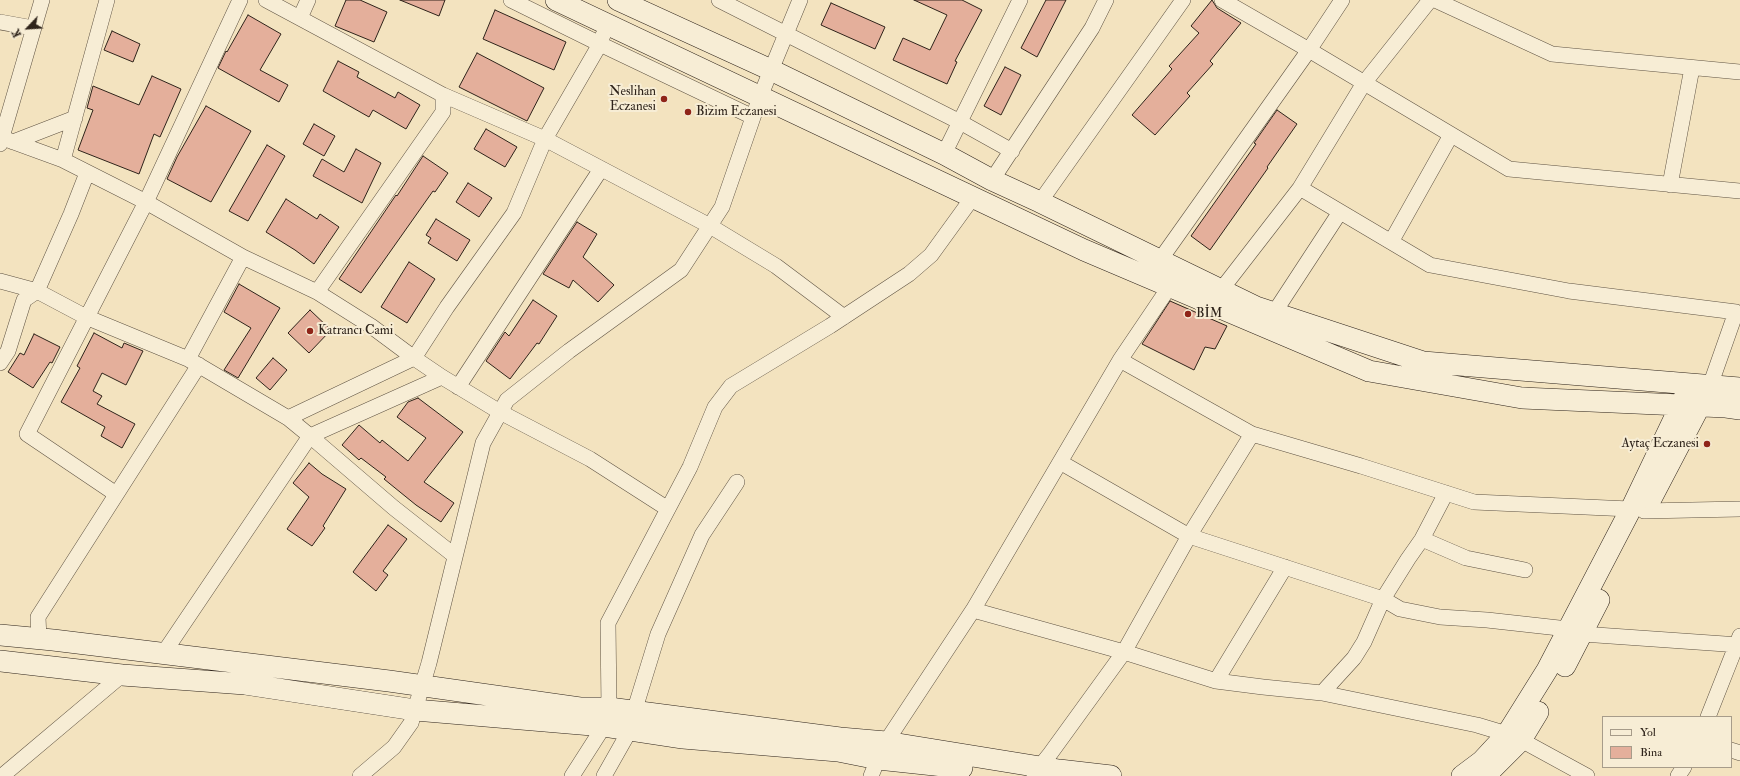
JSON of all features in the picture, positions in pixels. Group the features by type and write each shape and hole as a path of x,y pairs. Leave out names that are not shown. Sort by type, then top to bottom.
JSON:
{"main road":[{"path":"556,0 1084,250 1369,371 1522,398 1691,405 1740,409"},
{"path":"618,0 771,70 944,154 992,180 1256,307 1423,362 1740,388"},
{"path":"1690,384 1691,405"},
{"path":"1462,776 1514,737 1555,684 1575,632 1691,405 1710,386"},
{"path":"0,635 421,686 580,708 606,717"},
{"path":"0,661 122,675 245,684 415,710 606,717 632,721 682,738 838,751 878,759 963,768 1014,776"},
{"path":"1485,776 1510,753 1514,737"},
{"path":"878,759 1110,776"}],"street":[{"path":"4,140 33,28 42,0"},
{"path":"63,160 107,0"},
{"path":"116,494 27,434 146,202 240,0"},
{"path":"266,0 443,95 545,139 710,226 776,266 844,317"},
{"path":"300,18 308,0"},
{"path":"511,0 753,117"},
{"path":"719,0 960,122 1012,150"},
{"path":"360,776 394,747 411,723 429,663 483,443 500,412 507,400 569,350 681,270 722,207 760,97 800,0"},
{"path":"992,180 1092,28 1106,0"},
{"path":"1040,202 1183,0"},
{"path":"1222,0 1509,169 1740,191"},
{"path":"1160,260 1309,50 1342,0"},
{"path":"1221,290 1300,188 1364,84 1430,0"},
{"path":"1435,0 1552,54 1740,72"},
{"path":"944,154 1014,2"},
{"path":"0,22 33,28"},
{"path":"288,418 414,358 447,307 514,213 545,139 600,44 607,24"},
{"path":"1670,185 1692,68"},
{"path":"317,292 443,112 443,95"},
{"path":"4,140 75,118"},
{"path":"1390,242 1451,135"},
{"path":"4,140 63,160 146,202 243,257 317,292 371,326 414,358 458,387 500,412 590,459 668,509"},
{"path":"458,387 601,169"},
{"path":"0,363 8,351 24,300 37,291 71,214 87,173"},
{"path":"1300,188 1430,266 1569,291 1739,309 1710,386"},
{"path":"572,776 606,717 608,622 690,467 715,407 732,386 844,317 909,274 931,255 973,197"},
{"path":"1274,313 1340,212"},
{"path":"39,639 38,617 116,494 194,362 243,257"},
{"path":"0,281 37,291 86,317 194,362 288,418 394,508 455,556"},
{"path":"878,759 973,610 1120,360 1170,286"},
{"path":"1120,360 1252,434 1361,466 1474,502 1637,510 1740,509"},
{"path":"163,654 310,436 442,377"},
{"path":"1036,771 1124,652 1189,536 1252,434"},
{"path":"1060,462 1189,536 1383,599 1400,609 1440,617 1487,620 1575,632 1739,642 1708,716"},
{"path":"604,776 632,721 658,634 699,542 737,482"},
{"path":"1322,693 1354,658 1364,642 1383,599 1408,558 1422,540 1446,493"},
{"path":"1422,540 1466,558 1525,570"},
{"path":"1216,680 1285,567"},
{"path":"973,610 1124,652 1216,680 1263,687 1322,693 1477,725 1514,737 1587,776"},
{"path":"3,776 122,675"}],"building":[{"path":"346,0 360,0 387,12 374,42 335,26"},
{"path":"400,0 445,0 439,16"},
{"path":"914,0 962,0 982,10 955,61 957,62 947,84 893,60 903,38 930,50 947,15"},
{"path":"1046,0 1066,0 1037,57 1021,48"},
{"path":"1212,0 1217,8 1241,23 1210,61 1213,64 1187,93 1190,96 1155,135 1132,115 1172,69 1169,66 1199,33 1191,26"},
{"path":"831,3 885,27 875,49 821,25"},
{"path":"495,10 566,42 554,70 483,39"},
{"path":"248,15 281,34 260,70 288,85 279,102 218,68 226,51 227,52"},
{"path":"112,31 140,44 133,62 104,50"},
{"path":"477,53 544,88 527,121 459,87"},
{"path":"338,61 359,72 357,77 395,98 398,92 420,105 406,129 373,110 369,117 323,91"},
{"path":"1005,67 1021,75 1001,115 984,106"},
{"path":"152,76 181,89 160,137 154,134 139,174 78,150 93,110 87,108 93,86 139,105"},
{"path":"206,106 251,131 211,202 167,179 177,157"},
{"path":"1277,110 1297,124 1210,250 1191,236 1256,144 1254,143"},
{"path":"314,124 335,136 324,156 303,144"},
{"path":"486,129 517,147 505,167 474,149"},
{"path":"267,145 285,156 248,221 229,211"},
{"path":"356,149 381,163 362,203 313,176 322,159 344,172"},
{"path":"423,156 448,173 435,192 433,191 361,293 339,279"},
{"path":"468,183 492,198 479,217 456,202"},
{"path":"286,199 317,219 320,214 339,227 314,264 266,232"},
{"path":"436,219 470,240 457,261 428,243 431,238 426,235"},
{"path":"577,222 597,234 583,257 614,285 598,302 573,280 569,288 543,274"},
{"path":"409,262 435,279 407,323 381,307"},
{"path":"239,284 280,308 238,378 224,370 251,328 224,312"},
{"path":"533,300 557,316 539,344 537,343 510,379 486,361 505,332 509,336"},
{"path":"1170,301 1227,326 1215,349 1205,347 1194,370 1142,344"},
{"name":"Katrancı Cami","path":"310,310 331,330 309,353 288,333"},
{"path":"94,333 122,348 124,343 143,351 126,385 102,373 93,391 102,396 97,404 135,424 122,448 101,436 105,427 61,402 80,368 77,366"},
{"path":"34,334 60,347 52,363 50,362 33,388 8,372 20,353 24,355"},
{"path":"273,358 287,370 270,390 256,378"},
{"path":"418,398 463,432 424,482 454,503 441,522 416,505 384,479 386,477 361,458 359,460 342,445 359,425 380,443 382,440 408,461 426,438 397,417 408,402"},
{"path":"309,463 322,474 346,489 323,526 325,528 312,546 287,529 309,497 293,483"},
{"path":"388,525 407,539 383,571 388,575 376,591 353,572"}],"place":[{"name":"Neslihan Eczanesi","path":"664,99"},
{"name":"Bizim Eczanesi","path":"688,112"},
{"name":"BİM","path":"1188,314"},
{"name":"Katrancı Cami","path":"310,331"},
{"name":"Aytaç Eczanesi","path":"1707,444"}]}
